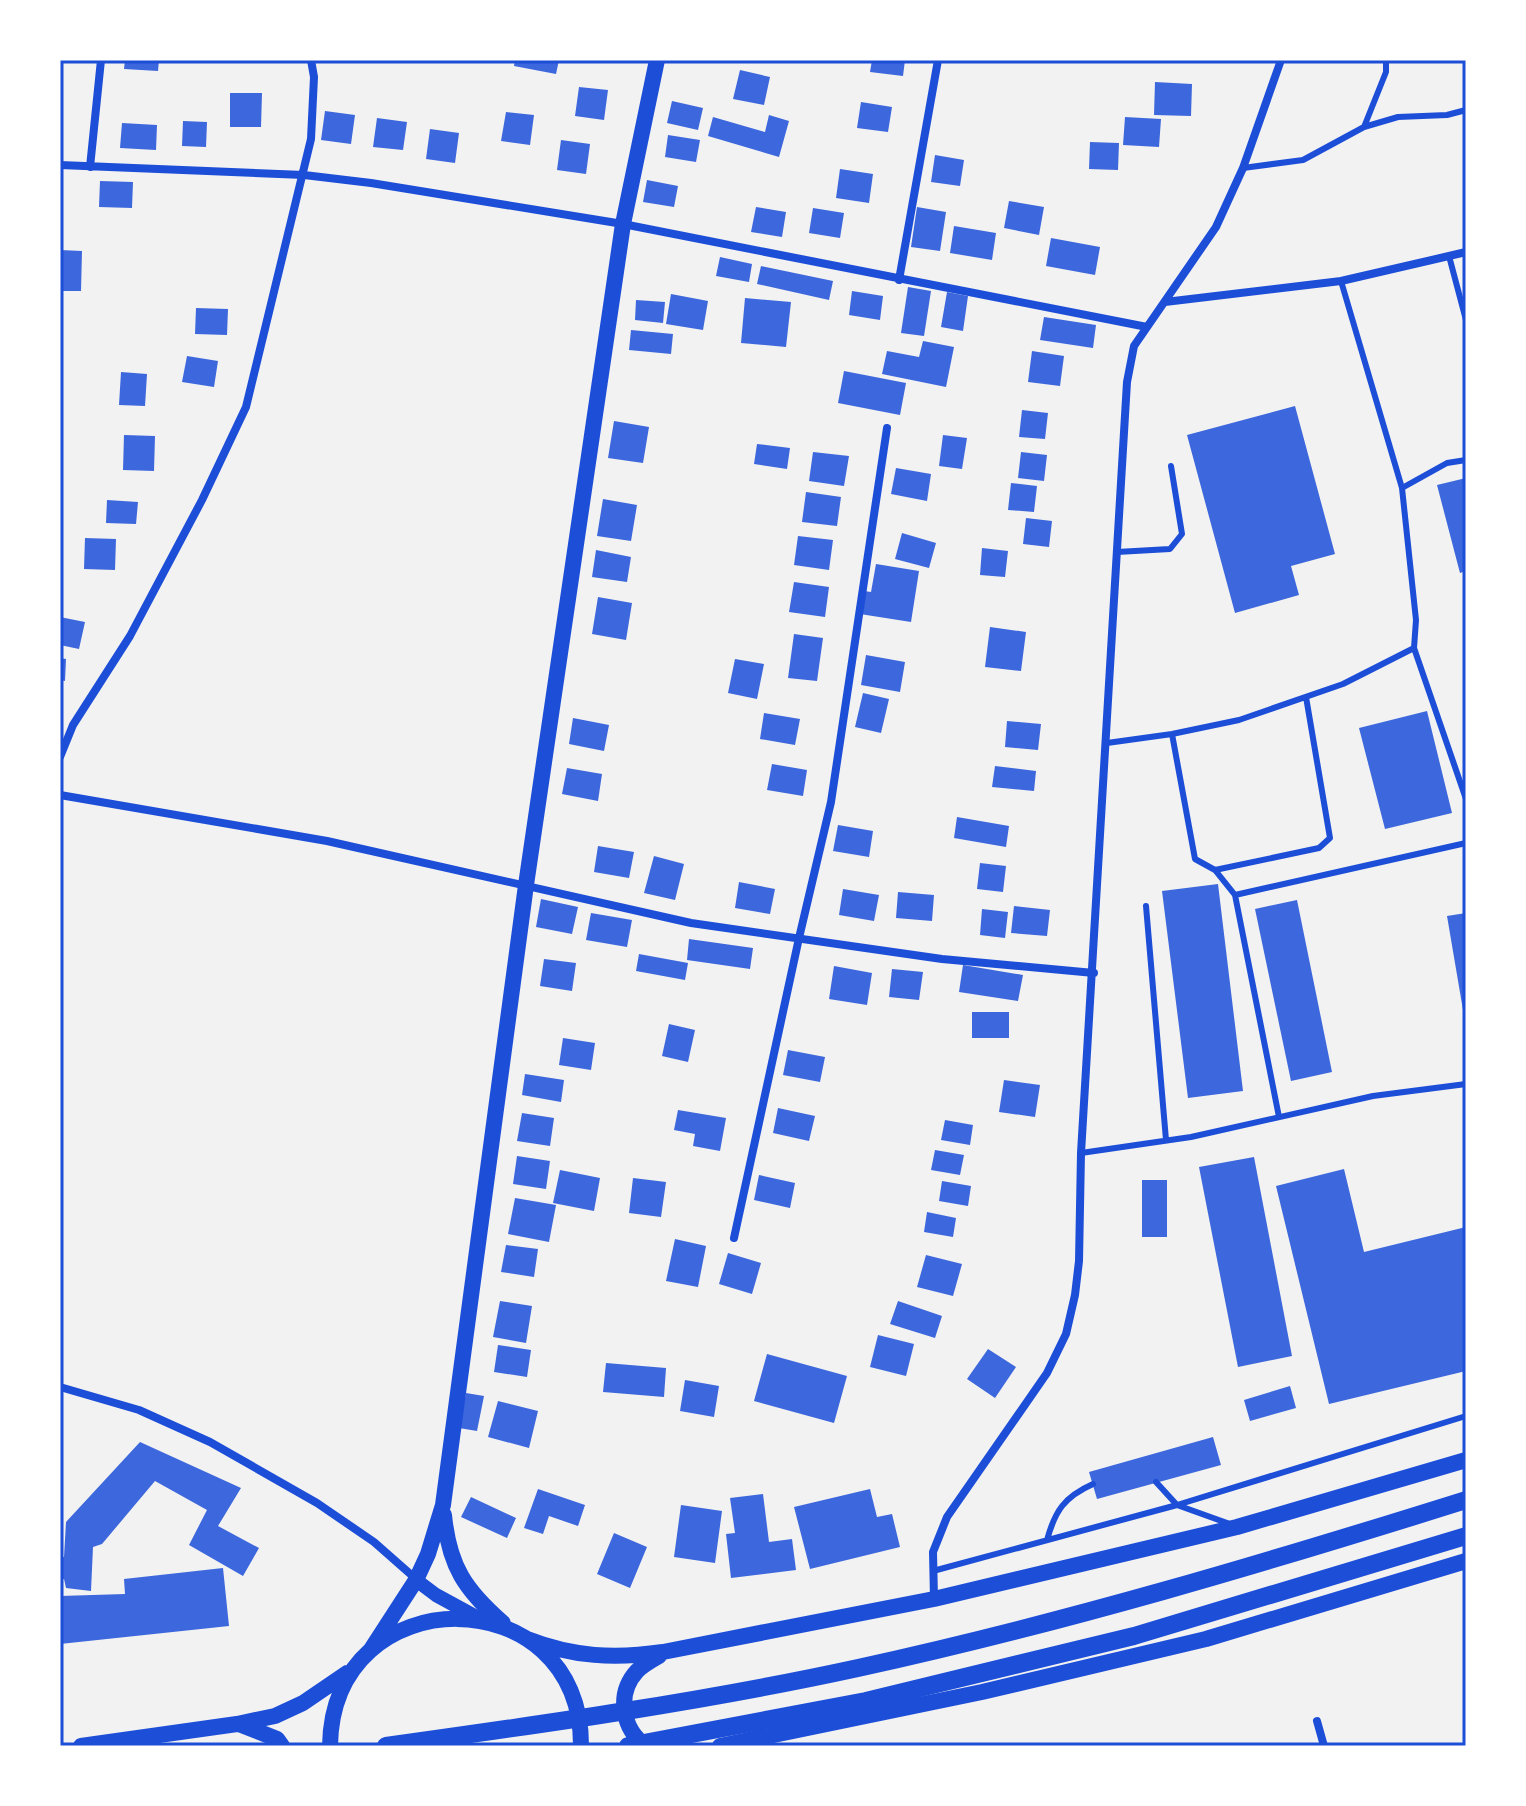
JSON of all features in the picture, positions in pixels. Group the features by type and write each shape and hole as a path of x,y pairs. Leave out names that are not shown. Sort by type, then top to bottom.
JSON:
{"highway":[{"path":"386,1746 605,1716 858,1668 1125,1603 1466,1500"},
{"path":"628,1746 866,1701 1134,1636 1466,1536"}],"main road":[{"path":"370,1651 416,1580 428,1554 443,1505 526,885 623,224 657,60"},
{"path":"527,1639 571,1653 601,1657 663,1652 934,1599 1237,1527 1466,1460"},
{"path":"443,1505 455,1568 476,1600 548,1657 564,1678 575,1703 581,1746"},
{"path":"720,1746 982,1692 1206,1639 1466,1561"},
{"path":"81,1746 275,1716 303,1703 355,1667 394,1633 421,1622 450,1617 480,1619 509,1628"},
{"path":"646,1746 636,1739 627,1723 623,1706 627,1687 638,1670 663,1652"},
{"path":"330,1746 333,1717 341,1691 355,1667"},
{"path":"237,1724 269,1735 282,1746"}],"street":[{"path":"90,167 101,60"},
{"path":"60,757 73,725 130,636 202,500 246,407 311,139 314,77 311,60"},
{"path":"899,280 938,60"},
{"path":"934,1599 933,1552 947,1517 1047,1373 1066,1334 1075,1295 1127,382 1134,346 1216,227 1243,168 1281,60"},
{"path":"60,165 304,175 371,183 623,224 1147,327"},
{"path":"1165,302 1341,281 1466,252"},
{"path":"734,1238 831,802 887,428"},
{"path":"60,795 327,841 691,923 942,959 1094,973"},
{"path":"60,1387 139,1410 210,1442 329,1511 374,1542 436,1595 480,1619"},
{"path":"1317,1721 1324,1746"}],"lane":[{"path":"1364,127 1386,72 1386,60"},
{"path":"1243,168 1303,160 1364,127 1398,117 1447,115 1466,110"},
{"path":"1449,256 1466,320"},
{"path":"1341,281 1402,488 1416,620 1414,648 1466,799"},
{"path":"1402,488 1447,463 1466,460"},
{"path":"1117,552 1170,549 1182,534 1171,466"},
{"path":"1107,743 1239,720 1343,684 1414,648"},
{"path":"1215,870 1319,848 1330,838 1306,697"},
{"path":"1172,734 1195,859 1215,870 1235,895 1279,1117"},
{"path":"1235,895 1466,843"},
{"path":"1146,906 1166,1140"},
{"path":"1081,1153 1166,1140 1373,1096 1466,1084"},
{"path":"933,1571 1177,1505 1466,1416"},
{"path":"1156,1482 1177,1505 1237,1527"},
{"path":"1047,1540 1054,1515 1075,1492 1093,1484"}],"building":[{"path":"125,60 159,60 158,71 124,69"},
{"path":"515,60 559,60 556,74 514,66"},
{"path":"872,60 905,60 903,76 870,72"},
{"path":"740,70 770,77 764,105 733,99"},
{"path":"1155,82 1192,84 1191,116 1154,115"},
{"path":"579,87 608,90 604,120 575,116"},
{"path":"230,93 262,93 261,127 230,127"},
{"path":"672,101 703,108 698,130 667,123"},
{"path":"861,102 892,107 888,132 857,128"},
{"path":"325,111 355,115 351,144 321,140"},
{"path":"506,112 534,115 530,145 501,141"},
{"path":"769,115 789,121 779,157 708,136 713,117 765,132"},
{"path":"1125,117 1161,119 1159,147 1123,145"},
{"path":"377,118 407,122 403,150 373,147"},
{"path":"183,121 207,122 206,147 182,146"},
{"path":"122,123 157,125 156,150 120,148"},
{"path":"430,129 459,133 455,163 426,159"},
{"path":"668,135 700,140 696,162 665,157"},
{"path":"561,140 590,144 586,174 557,170"},
{"path":"1090,142 1119,143 1118,170 1089,169"},
{"path":"935,155 964,160 960,186 931,182"},
{"path":"840,169 873,174 869,203 836,198"},
{"path":"647,180 678,186 674,207 643,202"},
{"path":"100,181 133,182 132,208 99,207"},
{"path":"1009,201 1044,207 1039,235 1004,228"},
{"path":"756,207 786,212 782,237 751,232"},
{"path":"917,207 946,212 940,251 911,247"},
{"path":"813,208 844,213 840,238 809,233"},
{"path":"954,226 996,233 992,260 950,253"},
{"path":"1051,238 1100,247 1095,275 1046,266"},
{"path":"60,250 82,251 81,291 60,291"},
{"path":"720,257 752,264 749,282 716,276"},
{"path":"761,266 833,281 829,300 757,284"},
{"path":"908,287 931,291 924,336 901,333"},
{"path":"852,291 883,296 880,320 849,315"},
{"path":"947,292 968,296 963,331 941,327"},
{"path":"671,294 708,301 703,330 666,324"},
{"path":"745,298 791,302 786,347 741,343"},
{"path":"636,300 665,302 663,323 635,320"},
{"path":"196,308 228,309 227,335 195,334"},
{"path":"1044,317 1096,325 1093,348 1040,340"},
{"path":"631,330 673,334 671,354 629,350"},
{"path":"923,341 954,347 946,387 882,374 887,351 919,357"},
{"path":"1032,351 1064,356 1060,386 1028,382"},
{"path":"187,356 218,361 214,387 182,382"},
{"path":"844,371 906,383 900,415 838,403"},
{"path":"121,372 147,374 145,406 119,405"},
{"path":"1295,406 1335,554 1291,566 1299,595 1235,613 1187,435"},
{"path":"1022,410 1048,413 1045,439 1019,437"},
{"path":"614,421 649,427 643,463 608,458"},
{"path":"124,435 155,436 154,471 123,470"},
{"path":"943,435 967,438 962,469 939,466"},
{"path":"757,444 790,448 787,469 754,464"},
{"path":"813,452 849,456 844,486 809,481"},
{"path":"1021,452 1047,455 1044,481 1018,478"},
{"path":"896,468 931,474 927,501 891,494"},
{"path":"1466,478 1466,571 1460,573 1437,485"},
{"path":"1011,483 1037,486 1034,512 1008,510"},
{"path":"806,492 841,497 837,526 802,522"},
{"path":"603,499 637,505 631,541 597,536"},
{"path":"107,500 138,502 136,524 106,523"},
{"path":"1026,518 1052,521 1049,547 1023,544"},
{"path":"902,533 936,543 929,568 895,559"},
{"path":"798,536 833,540 829,570 794,565"},
{"path":"85,538 116,539 115,570 84,569"},
{"path":"982,548 1008,551 1005,577 980,575"},
{"path":"596,550 631,557 627,582 592,577"},
{"path":"876,564 919,571 911,622 860,614 864,591 871,592"},
{"path":"794,582 829,587 825,617 789,612"},
{"path":"598,597 632,603 626,640 592,634"},
{"path":"60,617 85,622 79,649 60,645"},
{"path":"990,627 1026,632 1021,671 985,667"},
{"path":"794,634 823,638 817,681 788,678"},
{"path":"866,655 905,662 900,692 861,685"},
{"path":"60,658 66,659 65,681 60,680"},
{"path":"735,659 764,664 757,699 728,693"},
{"path":"863,693 889,699 881,733 855,727"},
{"path":"1427,711 1452,813 1385,829 1359,728"},
{"path":"764,713 800,719 795,745 760,739"},
{"path":"573,718 609,725 604,751 569,744"},
{"path":"1007,721 1041,724 1038,750 1005,747"},
{"path":"772,764 807,770 803,796 767,790"},
{"path":"995,766 1036,771 1034,791 992,787"},
{"path":"567,768 602,774 598,801 562,794"},
{"path":"957,817 1009,826 1006,847 954,838"},
{"path":"838,825 873,831 869,857 833,851"},
{"path":"598,846 634,852 629,878 594,872"},
{"path":"654,856 684,864 675,900 644,893"},
{"path":"980,863 1006,866 1003,892 977,889"},
{"path":"739,882 775,889 770,914 735,908"},
{"path":"1218,884 1243,1091 1188,1098 1162,891"},
{"path":"843,889 879,895 874,921 839,915"},
{"path":"898,892 934,895 932,921 896,918"},
{"path":"541,899 578,907 572,934 536,927"},
{"path":"1297,900 1332,1072 1291,1081 1255,909"},
{"path":"1014,906 1050,910 1047,936 1011,933"},
{"path":"982,909 1008,912 1005,938 980,935"},
{"path":"591,913 632,920 627,947 586,940"},
{"path":"1466,913 1466,1015 1464,1016 1447,916"},
{"path":"689,939 753,948 750,969 687,960"},
{"path":"639,954 688,963 685,980 636,971"},
{"path":"544,959 576,963 572,991 540,986"},
{"path":"963,965 1023,975 1018,1001 959,992"},
{"path":"834,966 872,973 867,1005 829,999"},
{"path":"892,969 923,972 919,1000 889,997"},
{"path":"972,1012 1009,1012 1009,1038 972,1038"},
{"path":"669,1024 695,1030 688,1062 662,1056"},
{"path":"563,1038 595,1043 591,1070 559,1065"},
{"path":"788,1050 825,1057 820,1082 783,1075"},
{"path":"525,1074 564,1080 561,1102 522,1095"},
{"path":"1004,1080 1040,1085 1035,1117 999,1112"},
{"path":"778,1108 815,1116 809,1141 773,1133"},
{"path":"678,1110 726,1118 720,1151 693,1146 695,1134 674,1130"},
{"path":"522,1113 554,1118 550,1146 517,1141"},
{"path":"945,1120 973,1125 970,1145 941,1140"},
{"path":"935,1150 964,1155 960,1175 931,1170"},
{"path":"517,1156 550,1161 546,1189 513,1184"},
{"path":"1254,1157 1292,1356 1238,1367 1199,1167"},
{"path":"1344,1169 1364,1252 1466,1227 1466,1371 1329,1404 1276,1186"},
{"path":"560,1170 600,1178 594,1211 553,1203"},
{"path":"759,1175 795,1183 790,1208 754,1200"},
{"path":"633,1178 666,1182 661,1217 629,1213"},
{"path":"1142,1180 1167,1180 1167,1237 1142,1237"},
{"path":"942,1181 971,1186 968,1206 939,1201"},
{"path":"515,1198 556,1205 549,1242 508,1234"},
{"path":"927,1212 956,1218 953,1237 924,1232"},
{"path":"675,1239 706,1246 698,1287 666,1281"},
{"path":"506,1245 538,1249 534,1277 501,1272"},
{"path":"728,1253 761,1263 752,1294 719,1284"},
{"path":"926,1255 962,1264 953,1296 917,1287"},
{"path":"500,1301 532,1306 526,1343 493,1337"},
{"path":"898,1301 942,1316 935,1338 890,1324"},
{"path":"878,1335 914,1344 906,1376 870,1367"},
{"path":"498,1345 531,1350 527,1377 494,1372"},
{"path":"988,1349 1016,1367 995,1398 967,1379"},
{"path":"767,1354 847,1376 834,1423 754,1401"},
{"path":"606,1363 666,1368 664,1397 603,1392"},
{"path":"685,1380 719,1386 714,1417 680,1411"},
{"path":"1290,1386 1296,1408 1250,1421 1244,1400"},
{"path":"466,1393 484,1396 477,1431 459,1428"},
{"path":"498,1401 538,1411 529,1448 488,1437"},
{"path":"1213,1437 1221,1465 1097,1499 1089,1472"},
{"path":"140,1442 241,1488 218,1526 259,1548 243,1576 189,1545 207,1510 155,1481 102,1544 93,1547 91,1591 66,1588 64,1579 60,1579 60,1558 64,1557 66,1522"},
{"path":"538,1489 585,1505 578,1526 549,1516 543,1534 524,1528"},
{"path":"870,1489 877,1517 892,1514 900,1547 810,1569 794,1507"},
{"path":"763,1494 769,1542 792,1539 796,1570 731,1578 726,1534 735,1533 730,1498"},
{"path":"471,1497 516,1518 507,1538 461,1517"},
{"path":"681,1505 722,1511 715,1563 674,1557"},
{"path":"614,1533 647,1547 630,1588 597,1574"},
{"path":"223,1568 229,1626 60,1644 60,1596 125,1594 124,1579"}]}
